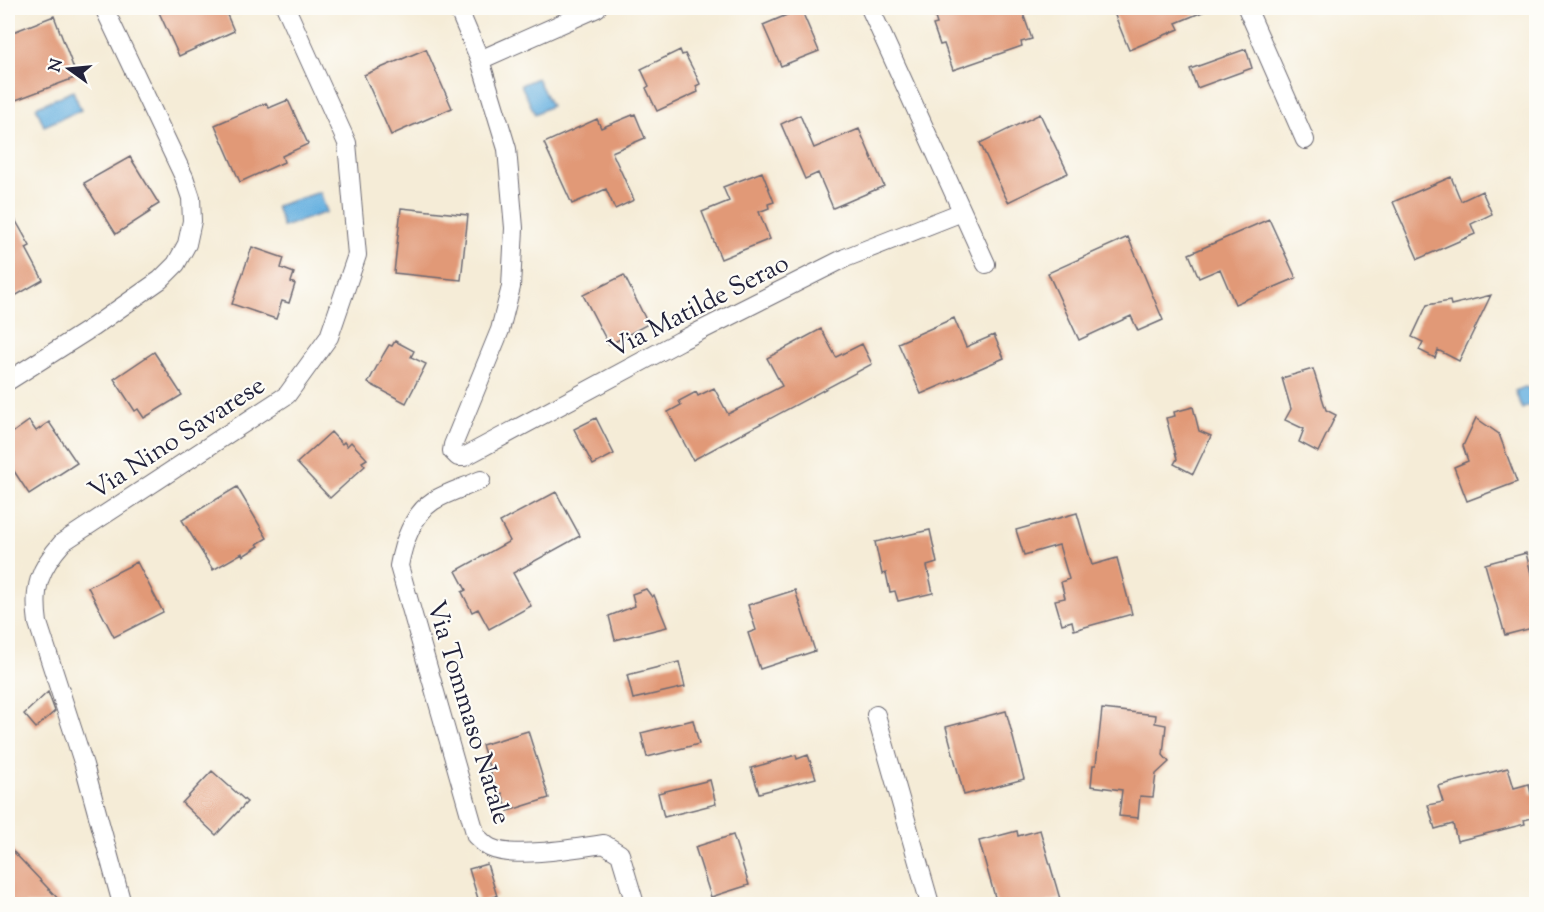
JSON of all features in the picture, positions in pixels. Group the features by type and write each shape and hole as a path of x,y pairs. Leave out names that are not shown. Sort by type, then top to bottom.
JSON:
{"street":[{"path":"8,381 93,327 159,280 176,264 187,244 192,221 191,198 184,177 104,8"},
{"name":"Via Nino Savarese","path":"122,904 84,765 38,623 35,601 39,578 48,558 63,542 287,395 329,337 357,255 347,143 286,8"},
{"path":"458,8 480,60 597,8"},
{"path":"870,8 986,264"},
{"path":"1247,8 1305,140"},
{"name":"Via Matilde Serao","path":"480,60 507,149 514,228 511,287 500,330 452,448 456,456 464,457 680,341 845,258 963,212"},
{"name":"Via Tommaso Natale","path":"481,480 432,502 416,520 402,546 399,566 476,836 489,848 506,853 604,844 620,854 635,904"},
{"path":"876,715 930,904"}],"water":[{"path":"537,78 551,106 535,114 521,85"},
{"path":"73,91 81,110 44,126 36,107"},
{"path":"320,192 327,212 283,227 276,206"},
{"path":"1525,387 1531,389 1536,387 1536,407 1530,405 1522,409 1515,391"}],"building":[{"path":"157,8 224,8 234,31 179,56"},
{"path":"932,8 1021,8 1032,39 1021,42 1022,46 953,70 944,44 940,45 933,25 937,24"},
{"path":"1112,8 1212,8 1176,23 1179,29 1129,50"},
{"path":"801,9 819,51 781,66 763,25"},
{"path":"54,16 77,77 8,103 8,34"},
{"path":"426,49 452,108 391,135 364,75"},
{"path":"1246,49 1252,68 1197,88 1190,69"},
{"path":"680,50 682,55 685,54 700,84 696,86 698,92 657,111 646,88 649,86 641,69"},
{"path":"288,100 308,144 282,156 284,162 240,182 215,125 266,103 269,108"},
{"path":"635,114 645,138 612,152 634,200 615,209 606,189 572,204 544,143 597,119 601,128"},
{"path":"1040,114 1068,173 1008,202 980,143"},
{"path":"800,115 814,148 859,129 884,186 833,208 818,173 805,179 781,124"},
{"path":"130,157 159,204 116,234 84,183"},
{"path":"762,172 774,202 768,204 769,208 759,212 770,239 721,259 702,212 729,201 723,187"},
{"path":"1451,177 1461,201 1482,191 1492,214 1471,224 1475,234 1418,259 1393,202"},
{"path":"8,207 30,246 26,248 43,280 8,300"},
{"path":"401,208 468,215 461,280 394,273"},
{"path":"1269,219 1296,278 1235,304 1220,269 1199,278 1189,254"},
{"path":"1128,237 1163,320 1138,331 1131,316 1079,340 1048,273"},
{"path":"252,247 284,258 281,268 294,273 291,282 295,284 289,303 282,301 276,319 232,304"},
{"path":"624,275 648,324 609,345 583,295"},
{"path":"1491,295 1459,361 1438,350 1435,358 1419,350 1423,342 1412,337 1427,305 1450,301 1451,305"},
{"path":"954,318 966,347 994,335 1004,358 921,394 898,343"},
{"path":"821,329 836,357 862,344 872,364 693,460 668,412 681,405 679,401 696,392 698,396 714,388 728,414 782,386 767,358"},
{"path":"395,341 414,351 411,357 426,364 406,403 368,383 389,345 392,346"},
{"path":"154,352 182,395 144,418 138,409 135,411 114,379"},
{"path":"1313,369 1326,410 1336,415 1318,452 1299,442 1304,429 1285,420 1291,409 1282,378"},
{"path":"1193,407 1199,431 1211,436 1193,474 1174,464 1177,459 1166,418 1175,416 1174,412"},
{"path":"596,418 614,454 593,465 574,429"},
{"path":"1476,418 1499,434 1517,482 1467,501 1454,467 1468,461 1463,446"},
{"path":"29,421 36,431 49,422 77,463 29,494 8,462 8,436"},
{"path":"331,432 342,444 344,442 347,446 351,442 367,459 362,462 365,466 330,498 297,463"},
{"path":"237,487 267,538 243,556 242,553 213,570 182,520"},
{"path":"556,492 580,536 513,573 531,606 489,629 478,609 472,612 462,592 466,590 456,571 510,541 500,522"},
{"path":"1077,513 1092,565 1117,558 1132,614 1074,630 1072,621 1062,624 1055,600 1065,598 1061,582 1069,579 1059,545 1024,555 1016,530"},
{"path":"930,530 937,563 927,566 933,593 898,601 895,591 890,592 886,573 882,574 875,542"},
{"path":"1526,553 1536,594 1536,627 1505,635 1485,564"},
{"path":"137,562 163,612 114,637 88,587"},
{"path":"646,589 652,597 654,595 667,627 615,640 609,616 635,606 632,594"},
{"path":"795,590 815,651 760,669 748,633 756,630 748,605"},
{"path":"679,662 685,687 633,699 627,675"},
{"path":"48,692 55,711 36,728 24,714"},
{"path":"1102,709 1156,715 1155,723 1166,725 1163,755 1169,762 1156,774 1153,797 1140,796 1138,818 1119,816 1122,790 1091,786 1093,765 1096,765"},
{"path":"1006,711 1024,779 964,795 946,727"},
{"path":"693,720 699,744 647,757 641,733"},
{"path":"528,731 549,798 508,811 502,793 498,795 482,745"},
{"path":"796,755 797,759 808,755 816,778 759,793 751,768"},
{"path":"1508,768 1514,788 1529,784 1531,794 1536,793 1536,817 1524,820 1525,824 1457,841 1453,824 1435,829 1428,805 1443,802 1438,786"},
{"path":"212,771 247,802 216,835 182,803"},
{"path":"710,780 716,804 664,817 658,793"},
{"path":"1040,830 1060,899 1040,904 997,904 979,841 1017,831 1018,836"},
{"path":"733,835 749,885 711,897 695,847"},
{"path":"8,846 63,904 8,904"},
{"path":"487,864 497,896 479,902 469,869"}]}
